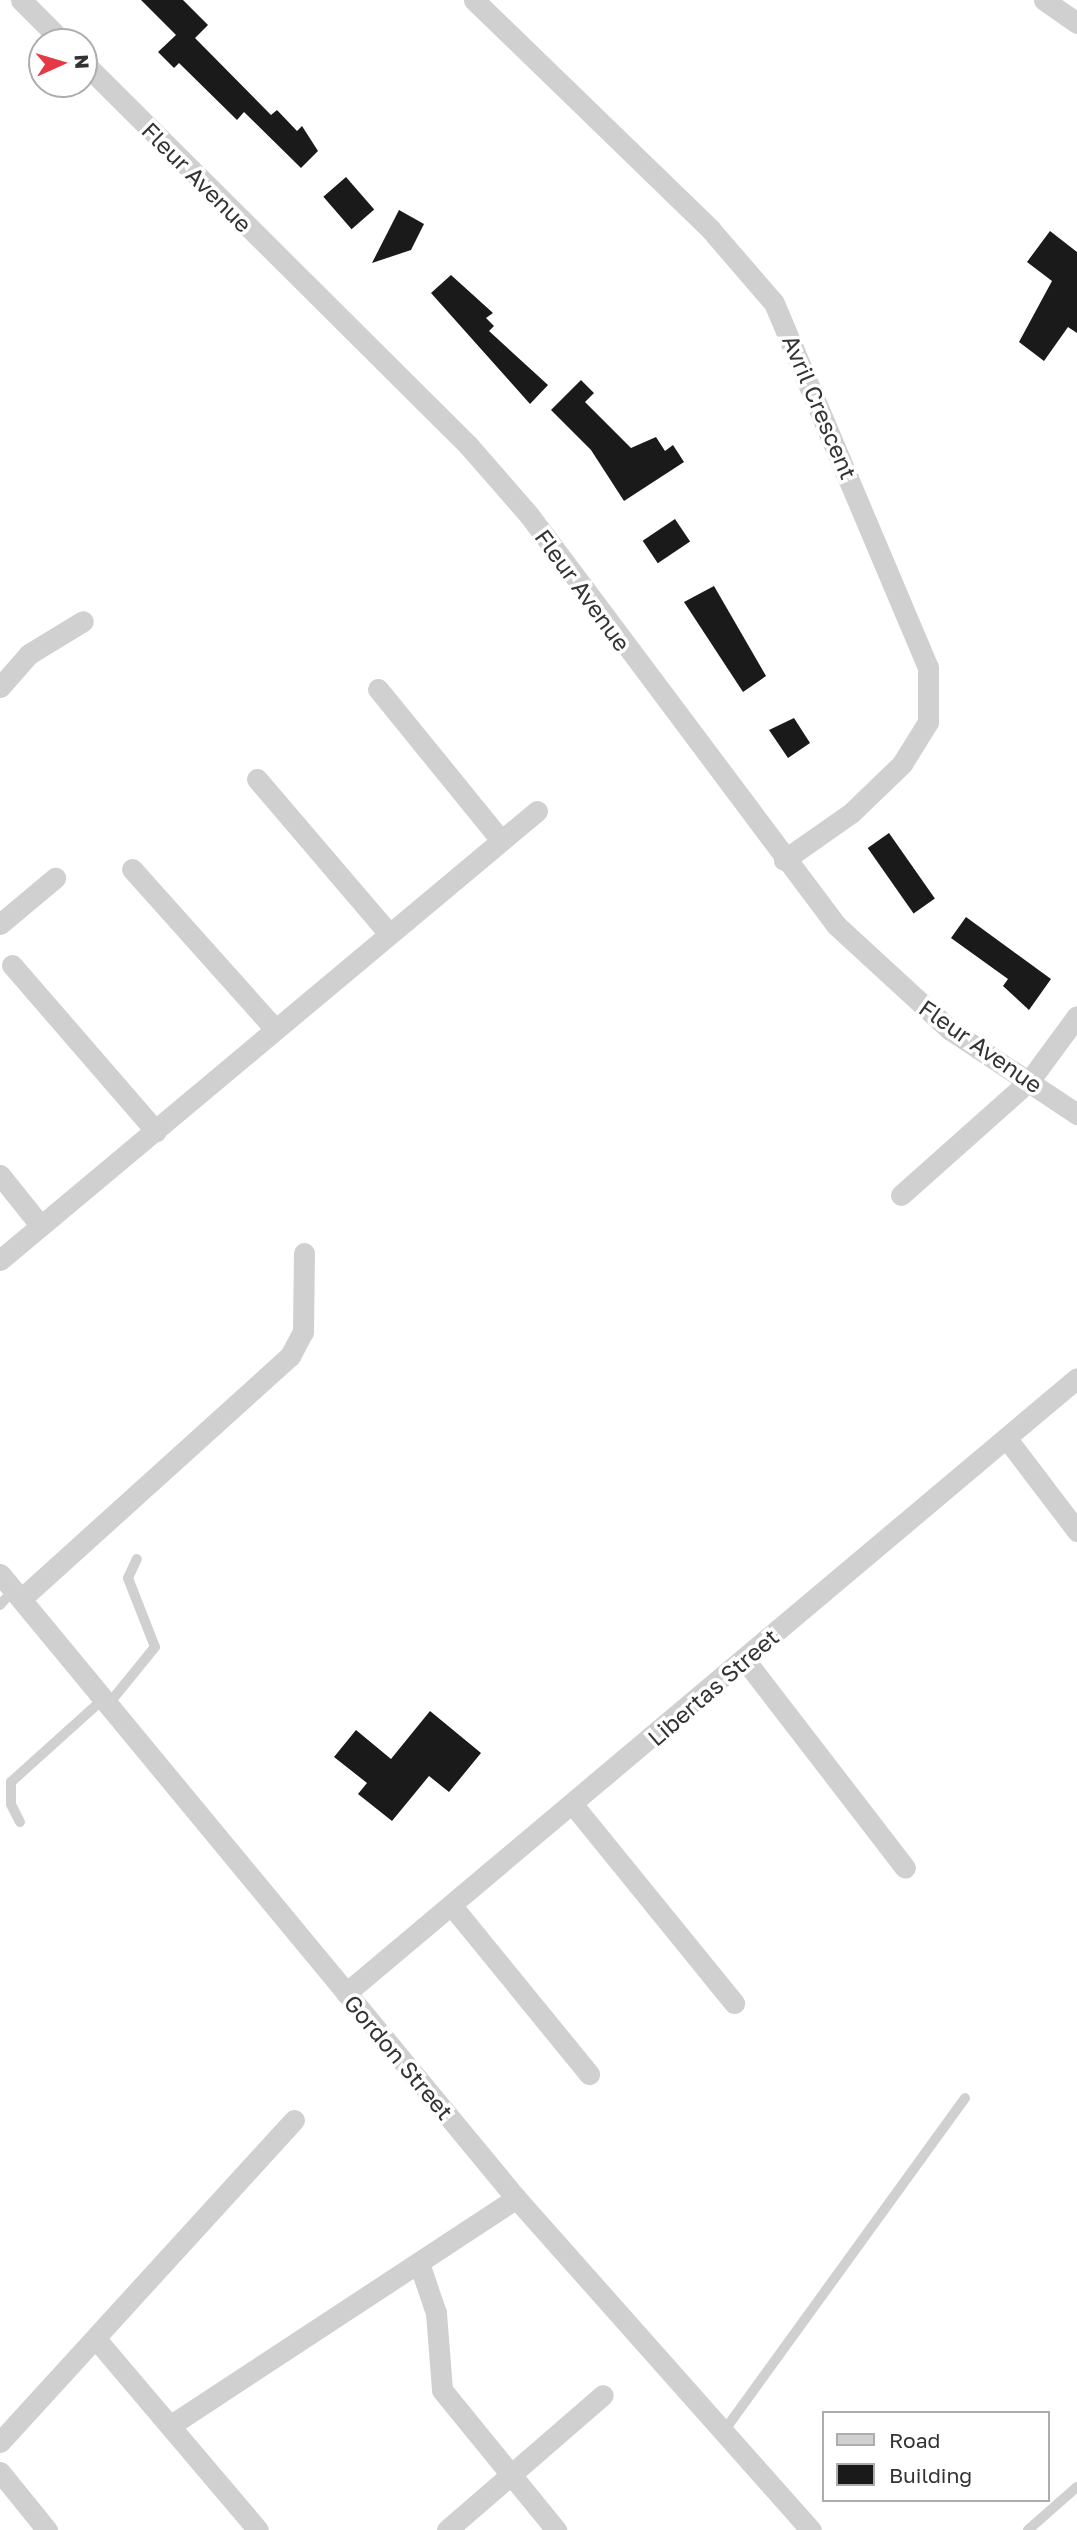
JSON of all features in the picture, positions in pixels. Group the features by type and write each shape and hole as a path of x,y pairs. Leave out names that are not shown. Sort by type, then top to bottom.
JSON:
{"street":[{"path":"21,0 49,28"},
{"name":"Avril Crescent","path":"474,0 711,230 774,303 928,667 928,722 902,764 851,813 783,860"},
{"path":"1044,0 1077,23"},
{"name":"Fleur Avenue","path":"98,77 468,445 529,515 783,860 886,976 949,1029 1030,1080 1077,1114"},
{"path":"0,687 29,654 83,621"},
{"path":"378,689 499,838"},
{"path":"257,779 387,931"},
{"path":"0,1260 40,1224 156,1131 387,931 499,838 537,811"},
{"path":"132,869 275,1029"},
{"path":"0,924 55,878"},
{"path":"12,965 156,1131"},
{"path":"901,1195 1030,1080 1077,1016"},
{"path":"0,1175 40,1224"},
{"path":"8,1592 290,1356 303,1332 304,1253"},
{"name":"Libertas Street","path":"346,1993 574,1806 1077,1378"},
{"path":"1007,1438 1077,1531"},
{"name":"Gordon Street","path":"8,1592 516,2198 811,2530"},
{"path":"745,1660 905,1868"},
{"path":"574,1806 734,2003"},
{"path":"452,1906 589,2074"},
{"path":"0,2442 295,2120"},
{"path":"171,2425 516,2198"},
{"path":"419,2263 436,2313 442,2390 556,2530"},
{"path":"96,2339 258,2530"},
{"path":"447,2530 603,2395"},
{"path":"0,2472 47,2530"}],"lane":[{"path":"20,1822 11,1804 11,1782 103,1704 155,1647 128,1578 137,1559"},
{"path":"724,2431 965,2098"},
{"path":"1028,2530 1077,2487"}],"building":[{"path":"141,0 183,0 208,25 195,38 271,115 277,110 297,131 302,126 318,151 301,168 244,112 237,120 179,63 174,68 158,52 176,35"},
{"path":"346,177 374,209 352,229 323,197"},
{"path":"399,210 424,224 411,250 372,263"},
{"path":"1050,231 1077,252 1077,333 1068,327 1044,361 1019,342 1052,281 1027,262"},
{"path":"451,275 493,313 486,318 494,326 489,331 548,385 530,404 431,293"},
{"path":"581,380 594,393 585,402 631,448 656,437 665,451 673,445 684,462 624,501 591,450 551,410"},
{"path":"675,519 690,541 658,563 643,541"},
{"path":"714,586 766,676 743,692 684,602"},
{"path":"794,718 810,743 788,758 769,730"},
{"path":"889,833 935,899 914,913 868,848"},
{"path":"966,917 1051,979 1029,1010 1003,986 1008,979 951,938"},
{"path":"430,1711 481,1753 449,1792 429,1776 392,1821 358,1794 367,1783 334,1757 356,1730 391,1759"}]}
